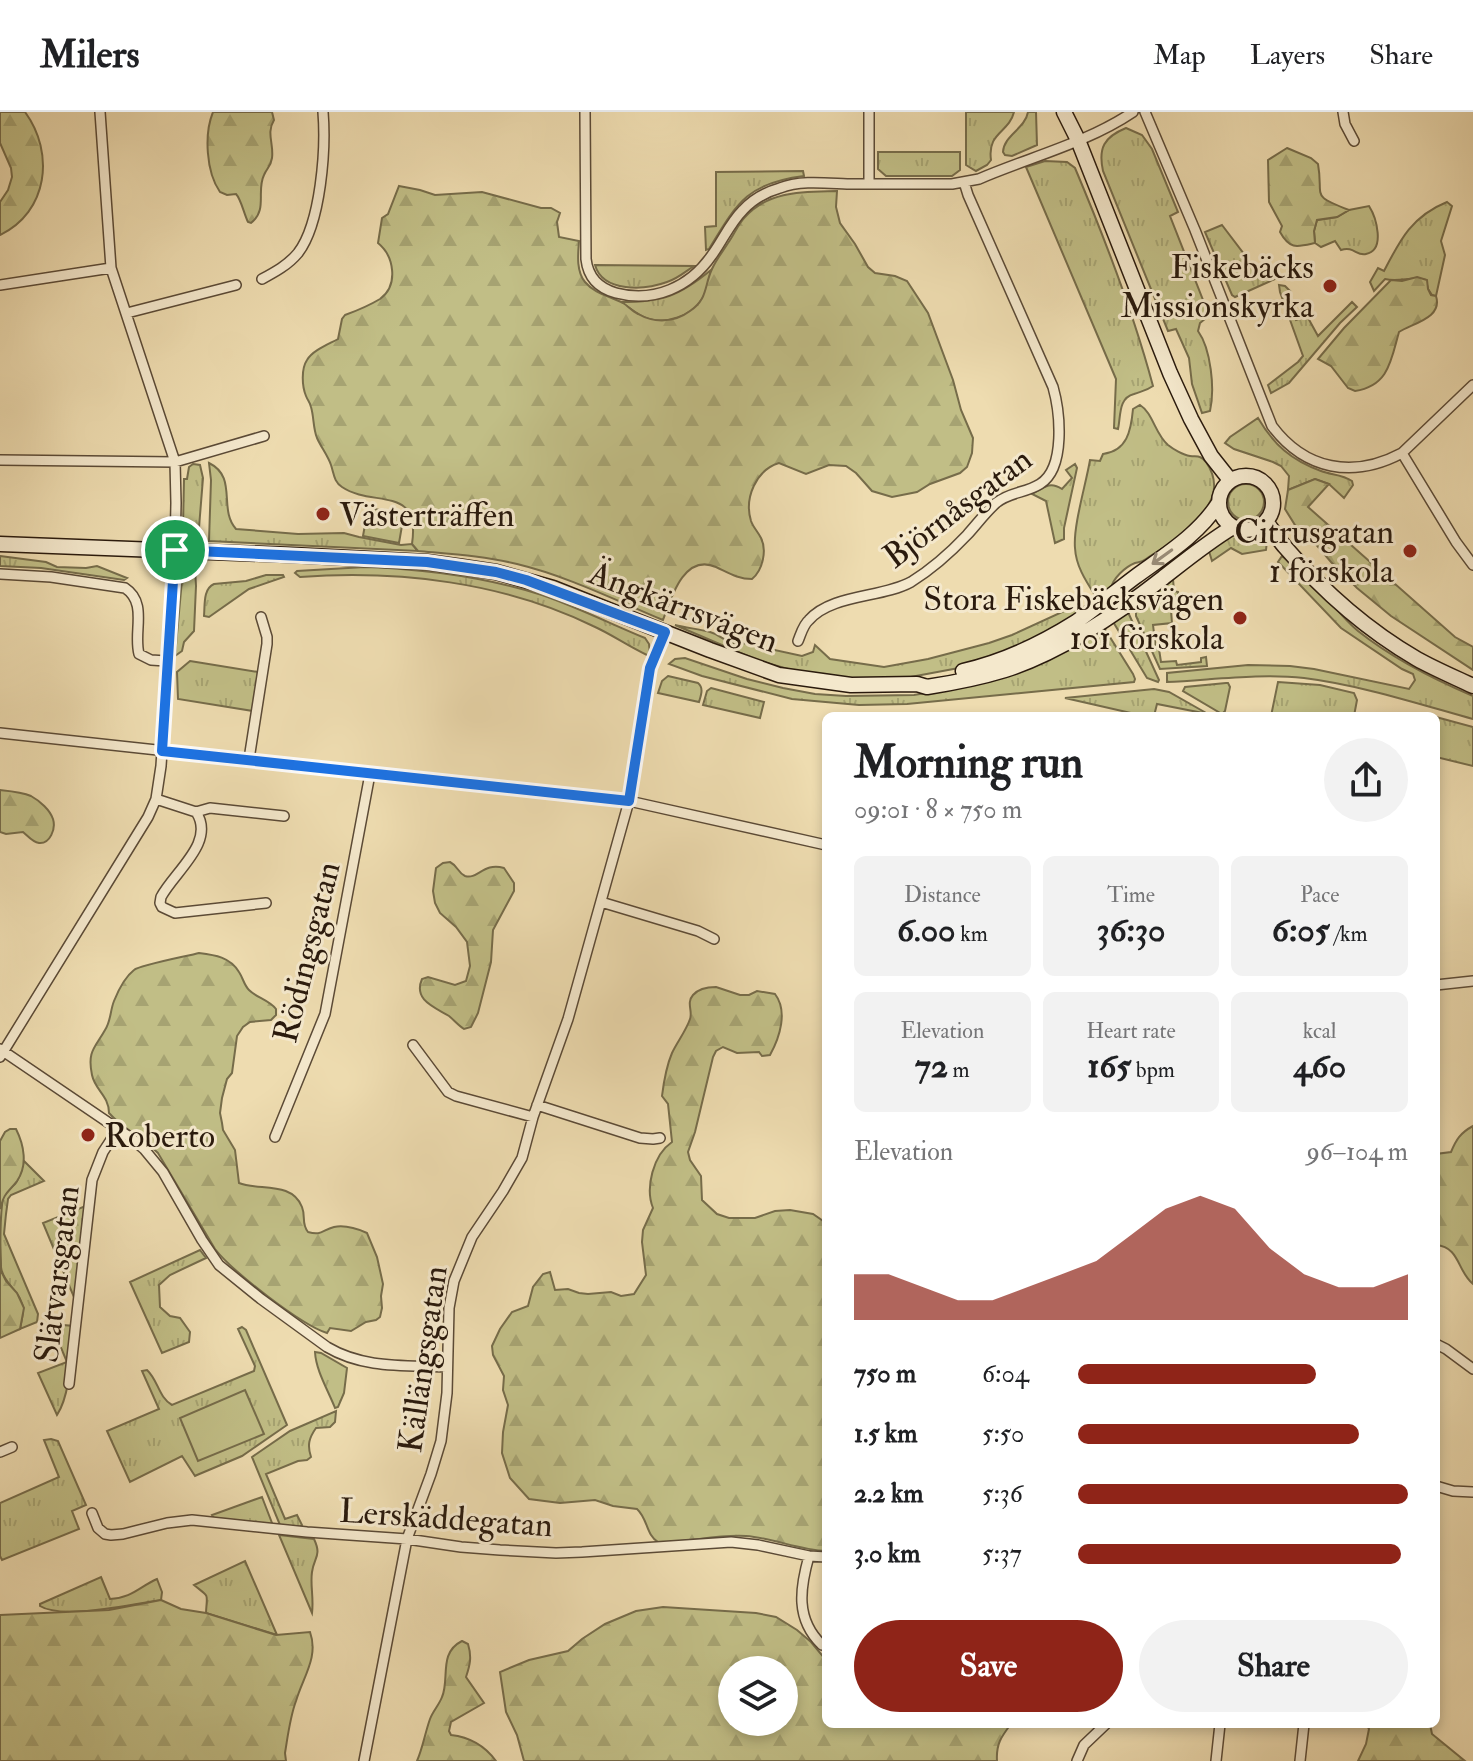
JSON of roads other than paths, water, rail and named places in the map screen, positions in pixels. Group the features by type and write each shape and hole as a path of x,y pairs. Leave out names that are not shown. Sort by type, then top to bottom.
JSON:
{"street":[{"path":"100,112 111,268 175,462 175,550 162,751 153,808 1,1053 144,1149 163,1172 219,1265 327,1347 373,1364 446,1367"},
{"path":"262,279 292,259 303,246 311,227 322,167 323,112"},
{"path":"585,112 587,269 598,285 607,290 644,296 657,294 700,271 736,218 753,201 783,186 952,184 979,179 1078,140 1133,112"},
{"path":"869,112 869,184"},
{"path":"1064,112 1078,140 1170,373 1211,456 1230,480"},
{"path":"1145,112 1272,426 1291,447 1332,467 1365,466 1390,459 1402,453 1473,385"},
{"path":"1343,112 1354,141"},
{"name":"Björnåsgatan","path":"798,641 807,622 823,610 895,588 921,575 946,556 998,502 1047,480 1056,463 1058,414 1053,387 964,182"},
{"path":"0,285 111,268"},
{"path":"127,313 236,285"},
{"path":"0,460 175,462 264,436"},
{"path":"1402,453 1473,565"},
{"path":"1249,475 1267,485 1274,503 1266,522 1247,531 1233,527 1221,515 1218,504 1221,491 1230,480 1249,475"},
{"name":"Ängkärrsvägen","path":"917,684 924,679 1002,660 1077,621 1189,537 1209,518 1218,504"},
{"path":"1266,522 1305,569 1381,636 1434,668 1473,686"},
{"name":"Ängkärrsvägen","path":"0,544 427,562 485,570 553,588 779,675 851,685 917,684 927,687 1006,670 1044,654 1085,632 1233,527"},
{"path":"0,574 51,577 125,588 135,596 138,607 139,654 151,660 166,661"},
{"path":"249,759 267,644 261,617"},
{"name":"Källängsgatan","path":"364,1761 407,1539 441,1441 449,1308 457,1272 472,1237 522,1158 533,1117 568,1019 629,801 650,668 665,632"},
{"path":"0,733 629,801 822,844"},
{"name":"Rödingsgatan","path":"275,1137 325,1014 370,774"},
{"path":"156,799 196,812 210,808 284,816"},
{"path":"196,812 202,836 166,889 160,903 162,907 175,913 266,903"},
{"path":"601,902 698,931 714,939"},
{"path":"1440,985 1473,981"},
{"path":"413,1045 448,1092 533,1117"},
{"path":"537,1105 640,1138 660,1138"},
{"name":"Slätvarsgatan","path":"69,1384 92,1180 103,1152 118,1129"},
{"path":"1440,1346 1473,1369"},
{"path":"0,1452 12,1447"},
{"path":"1440,1487 1473,1492"},
{"name":"Lerskäddegatan","path":"92,1513 98,1528 111,1535 192,1520 556,1553 731,1542 822,1557"},
{"path":"809,1556 801,1599 809,1630 822,1645"},
{"path":"1077,1761 1084,1745 1102,1728"},
{"path":"1216,1761 1220,1728"},
{"path":"1300,1761 1304,1728"}],"place":[{"name":"Fiskebäcks Missionskyrka","path":"1330,286"},
{"name":"Västerträffen","path":"323,514"},
{"name":"Citrusgatan 1 förskola","path":"1410,551"},
{"name":"Stora Fiskebäcksvägen 101 förskola","path":"1240,618"},
{"name":"Roberto","path":"88,1135"}]}
